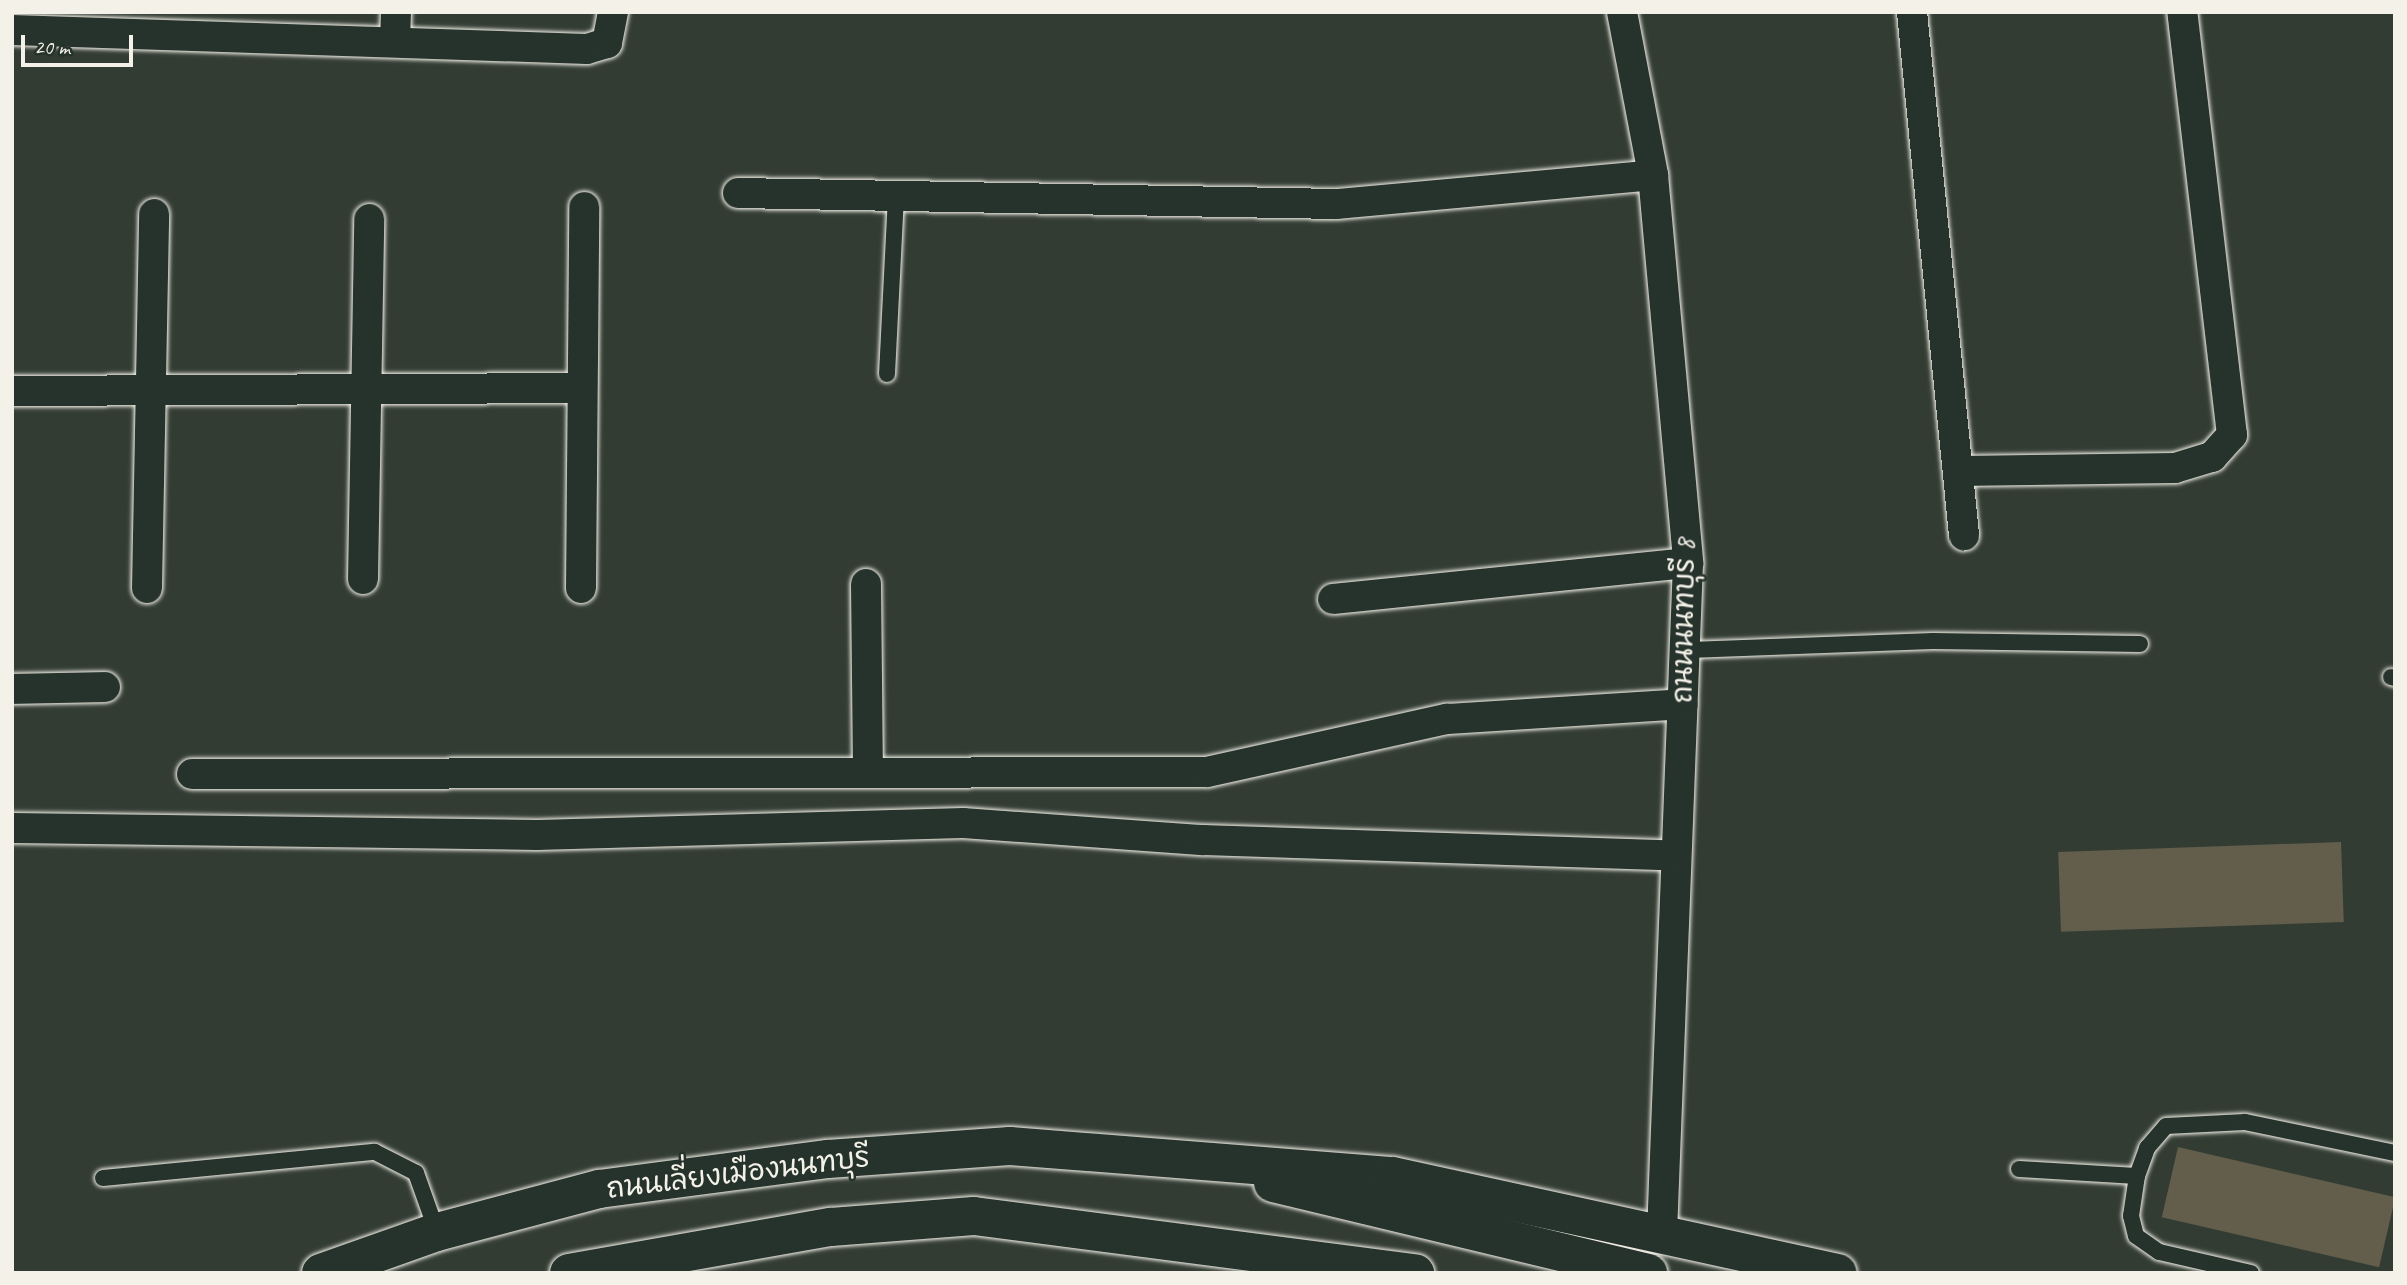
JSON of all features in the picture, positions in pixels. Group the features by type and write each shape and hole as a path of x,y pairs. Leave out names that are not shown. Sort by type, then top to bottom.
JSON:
{"main road":[{"name":"ถนนเลี่ยงเมืองนนทบุรี","path":"321,1273 437,1232 599,1189 828,1159 1010,1146 1166,1154"},
{"path":"1166,1154 1393,1176 1838,1273"},
{"path":"1166,1154 1648,1273"},
{"path":"569,1273 831,1227 974,1216 1415,1273"},
{"path":"1182,1241 1275,1273"}],"street":[{"path":"12,30 187,23 395,27 587,49 607,43 613,12"},
{"path":"1622,13 1630,12"},
{"path":"1912,12 1960,471 1964,535"},
{"path":"1960,471 2175,468 2212,457 2232,435 2182,12"},
{"name":"ถนนนนทบุรี 8","path":"1622,13 1653,175 1688,564 1689,650 1674,856 1662,1233"},
{"path":"738,193 1337,204 1653,175"},
{"path":"581,588 579,388 584,207"},
{"path":"147,588 148,390 153,214"},
{"path":"363,579 369,219"},
{"path":"12,391 579,388"},
{"path":"1333,599 1688,564"},
{"path":"866,584 868,772"},
{"path":"12,689 105,687"},
{"path":"192,774 1207,772 1447,719 1683,704"},
{"path":"12,828 537,835 962,823 1203,840 1674,856"}],"lane":[{"path":"887,374 896,196"},
{"path":"1689,650 1933,641 2140,644"},
{"path":"2251,1273 2159,1252 2136,1236 2131,1216 2137,1176 2147,1148 2166,1126 2193,1122 2245,1122 2395,1153"},
{"path":"103,1178 375,1152 416,1173 437,1232"},
{"path":"2019,1169 2137,1176"}],"building":[{"path":"2341,842 2344,922 2061,932 2058,852"},
{"path":"2178,1147 2395,1197 2379,1267 2162,1217"}]}
